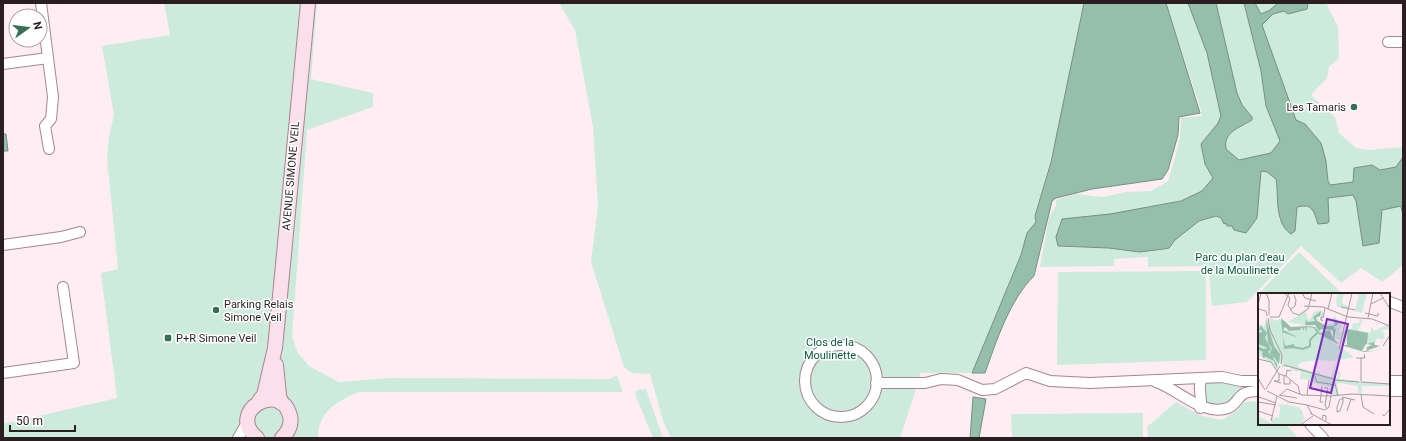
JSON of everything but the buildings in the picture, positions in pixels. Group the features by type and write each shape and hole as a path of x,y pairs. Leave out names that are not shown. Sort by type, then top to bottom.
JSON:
{"main road":[{"name":"AVENUE SIMONE VEIL","path":"275,348 308,3"},
{"path":"257,438 250,431 248,420 252,408 264,395 275,348"},
{"path":"275,348 278,395 281,403"},
{"path":"260,401 272,399 281,403 288,410 291,420 289,430 282,438"}],"street":[{"path":"41,3 53,97 51,119 45,126 49,149"},
{"path":"1388,42 1403,42"},
{"path":"3,64 48,58"},
{"path":"3,245 61,237 80,232"},
{"path":"3,373 74,362 63,287"},
{"path":"1390,302 1403,307"},
{"path":"836,346 853,348 867,358 874,368 876,383 875,391 863,410 852,415 841,417 830,416 820,411 812,403 807,393 805,383 808,366 815,356 824,349 836,346"},
{"path":"876,383 925,383 941,379 958,380 982,390 995,389 1026,373 1050,381 1098,383 1222,376 1241,381 1258,381"},
{"path":"1200,408 1198,392 1199,383 1202,378"},
{"path":"1150,380 1164,385 1200,408 1229,408 1239,396 1250,390 1258,390"},
{"path":"1390,381 1403,380"},
{"path":"1390,391 1403,391"},
{"path":"238,438 248,420"},
{"path":"1311,425 1323,438"}],"green space":[{"path":"164,3 317,3 311,79 373,93 373,107 307,130 292,337 298,353 309,366 339,382 391,378 610,379 617,375 623,392 358,392 342,400 330,409 321,421 318,438 3,438 3,424 117,398 101,273 118,269 107,158 109,137 114,115 102,46 170,35"},
{"name":"Clos de la Moulinette","path":"559,3 1084,3 1056,137 1035,216 1036,222 1027,233 1021,255 972,373 920,373 900,438 671,438 663,421 650,374 632,373 624,367 591,262 598,206 593,127 575,30"},
{"name":"Parc du plan d'eau de la Moulinette","path":"1166,3 1188,3 1207,53 1221,116 1218,123 1201,144 1205,164 1213,178 1202,191 1181,201 1110,214 1062,219 1059,225 1061,247 1109,248 1139,252 1165,249 1169,248 1175,240 1199,221 1216,216 1232,226 1234,230 1246,233 1257,218 1261,171 1266,172 1276,179 1279,221 1296,221 1297,207 1305,205 1315,212 1317,221 1329,223 1328,198 1353,195 1355,197 1363,246 1382,210 1401,206 1403,216 1403,265 1382,282 1361,268 1341,283 1301,246 1247,302 1212,306 1208,266 1148,267 1148,257 1114,259 1114,266 1040,267 1049,218 1056,205 1056,200 1076,194 1103,197 1125,192 1151,191 1168,181 1180,136 1181,118 1201,116 1201,110"},
{"path":"1216,3 1244,3 1261,71 1266,106 1280,141 1271,153 1239,160 1226,149 1229,134 1252,120 1252,117 1242,105 1237,93"},
{"path":"1255,3 1278,3 1270,10 1261,14"},
{"path":"1308,3 1326,3 1338,27 1339,58 1329,67 1327,78 1311,95 1335,117 1339,133 1356,148 1369,150 1403,147 1403,157 1396,167 1380,170 1372,165 1354,168 1354,180 1352,182 1330,185 1328,183 1327,164 1321,143 1296,120 1262,25 1273,14 1284,11 1288,14 1307,9"},
{"path":"1299,252 1342,293 1261,293 1260,292"},
{"path":"1206,271 1206,360 1057,365 1058,272"},
{"path":"1202,378 1258,381 1258,392 1233,405 1201,406"},
{"path":"646,389 663,438 653,438 635,394 637,390"},
{"path":"1258,401 1258,425 1286,425 1297,436 1296,438 1148,438 1147,427 1176,402 1199,415 1222,420 1238,410 1244,402"},
{"path":"1143,413 1143,438 1012,438 1011,414"}],"shaded area":[{"path":"1084,3 1166,3 1200,113 1179,117 1178,135 1168,170 1162,179 1092,189 1056,198 1052,201 1034,276 1018,296 1011,309 999,335 985,373 972,373 1021,255 1027,233 1036,222 1035,216 1051,162"},
{"path":"1188,3 1216,3 1237,93 1242,105 1252,117 1252,120 1237,128 1229,134 1227,138 1226,149 1239,160 1271,153 1280,141 1266,106 1261,71 1244,3 1255,3 1261,14 1270,10 1278,3 1308,3 1307,9 1288,14 1284,11 1273,14 1262,25 1296,120 1305,124 1321,143 1330,185 1353,182 1354,168 1372,165 1380,170 1396,167 1403,157 1403,216 1401,206 1382,210 1379,243 1363,246 1356,201 1353,195 1328,198 1328,223 1318,224 1314,212 1310,207 1297,207 1295,231 1291,234 1282,223 1278,209 1276,179 1267,172 1261,171 1257,218 1246,233 1234,230 1232,226 1227,226 1221,218 1216,216 1199,221 1175,240 1169,248 1164,249 1139,252 1109,248 1058,246 1056,237 1062,219 1110,214 1181,201 1202,191 1213,178 1205,164 1201,144 1218,123 1221,116 1207,53"},
{"path":"3,134 6,134 8,151 3,151"},
{"path":"973,397 986,399 979,438 970,438"}],"place":[{"name":"Les Tamaris","path":"1354,107"},
{"name":"Parking Relais Simone Veil","path":"216,310"},
{"name":"P+R Simone Veil","path":"168,338"}]}
